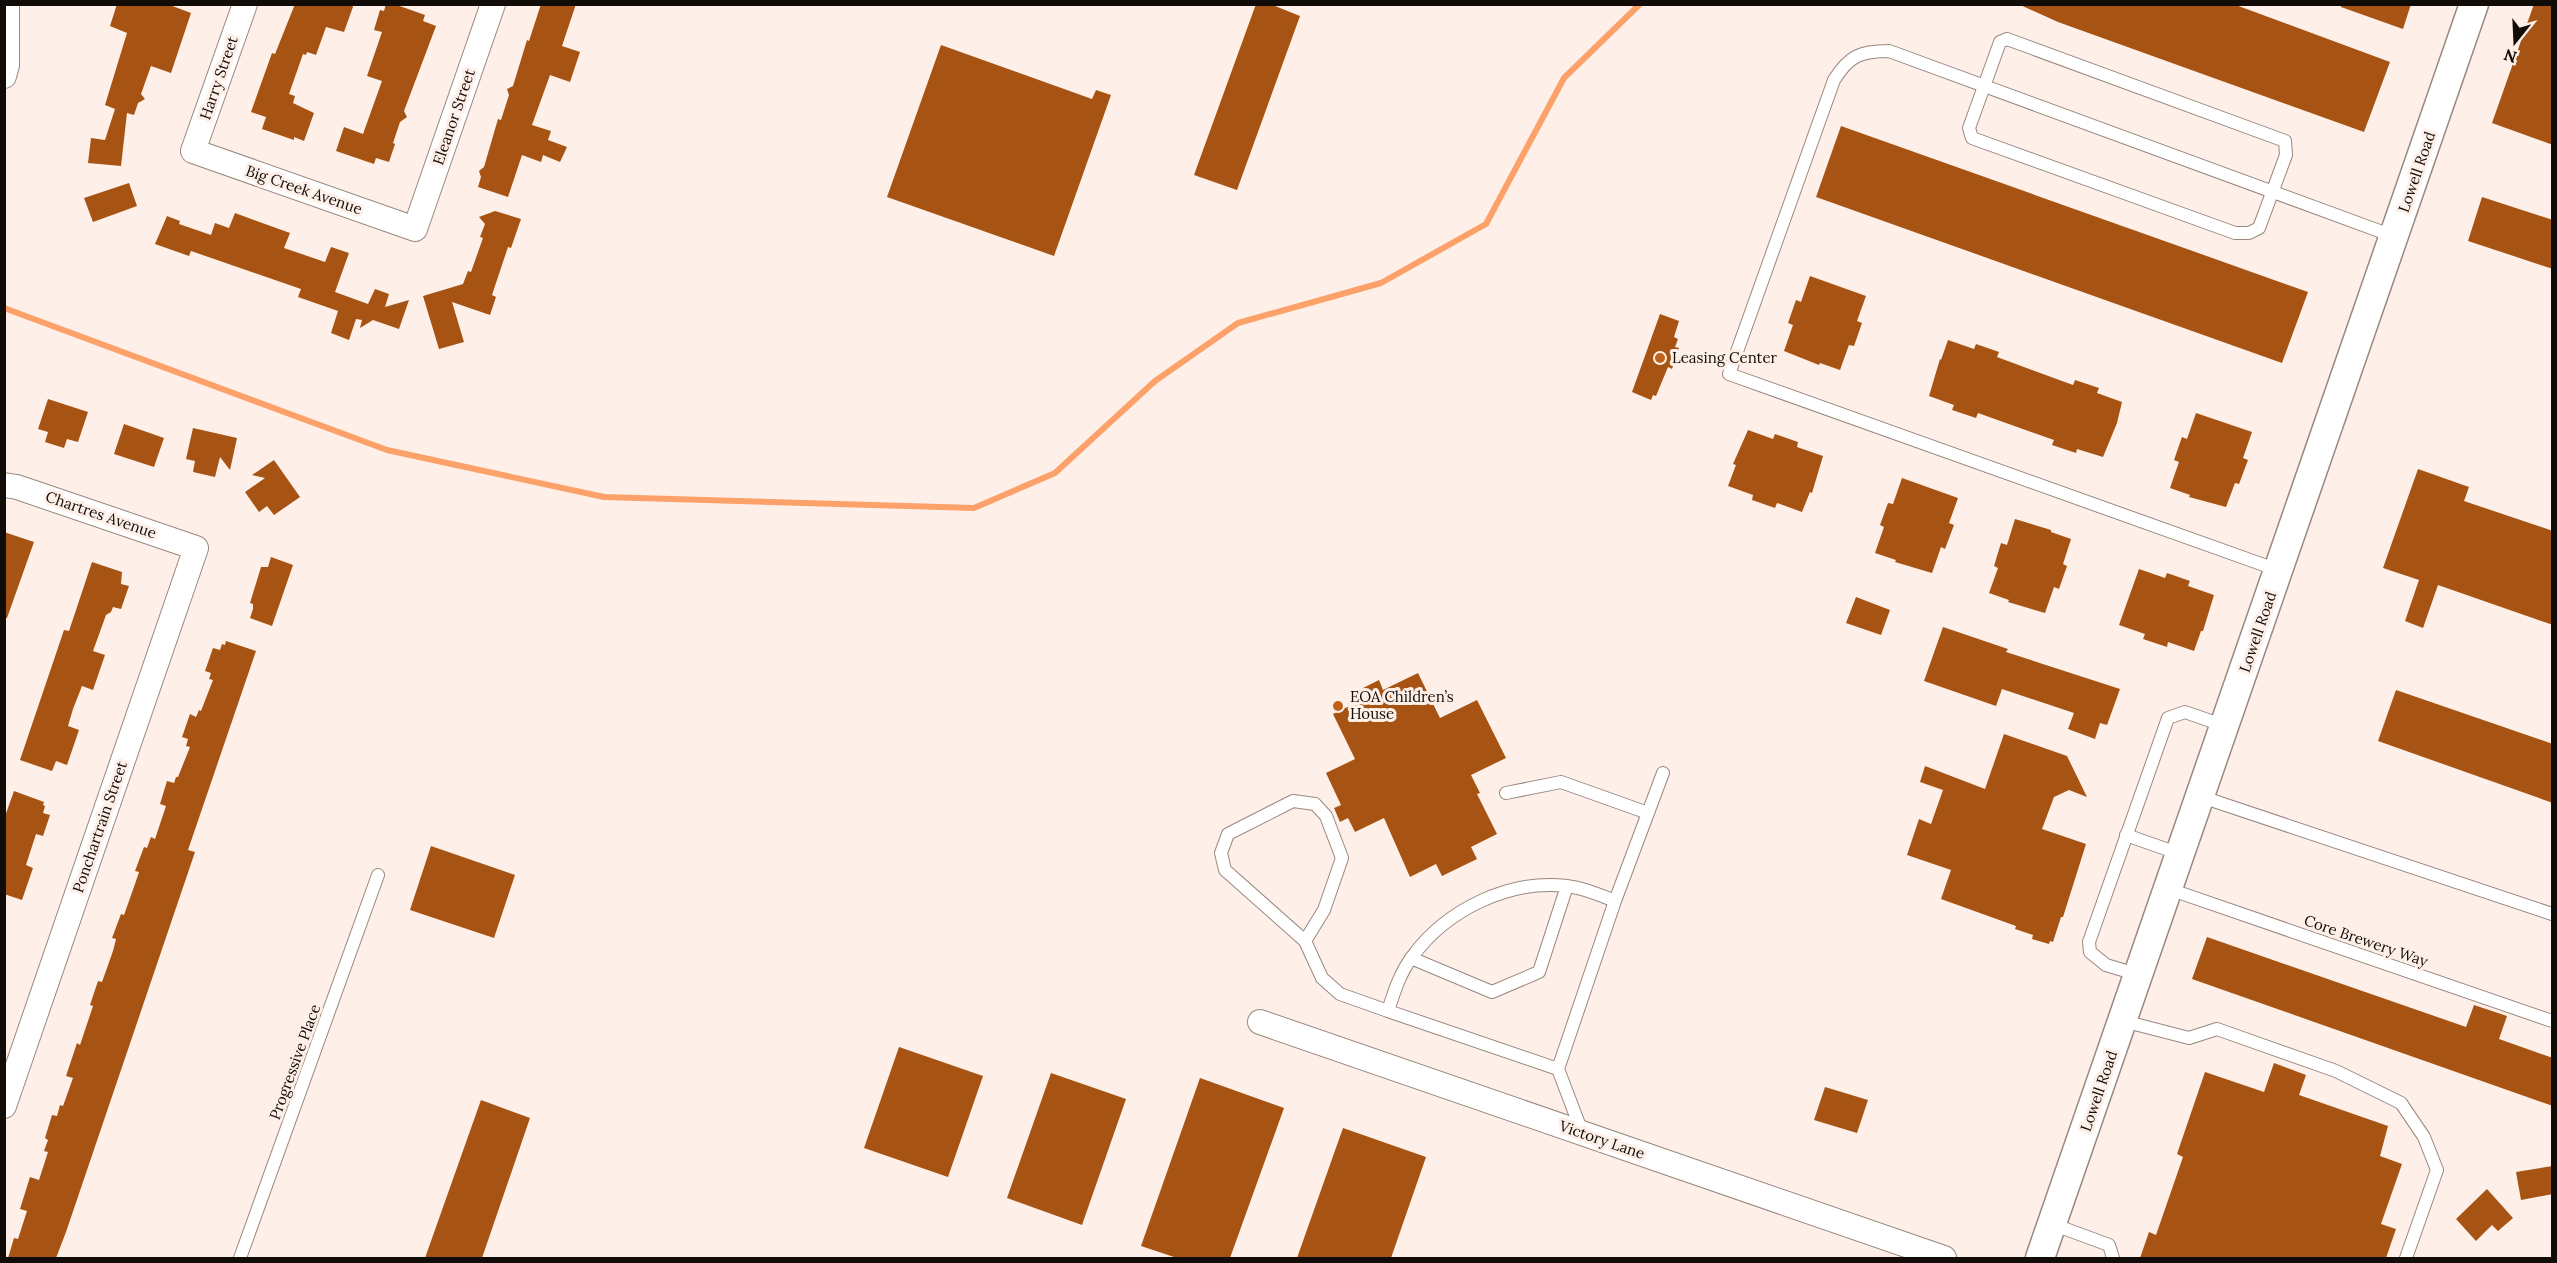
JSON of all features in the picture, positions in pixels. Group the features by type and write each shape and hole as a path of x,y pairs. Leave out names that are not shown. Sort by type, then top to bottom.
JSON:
{"street":[{"path":"4,76 7,65 7,4"},
{"name":"Harry Street","path":"193,151 244,4"},
{"name":"Eleanor Street","path":"415,230 493,4"},
{"name":"Lowell Road","path":"2040,1258 2202,797 2474,4"},
{"name":"Big Creek Avenue","path":"193,151 415,230"},
{"name":"Chartres Avenue","path":"4,485 17,487 196,549"},
{"name":"Ponchartrain Street","path":"4,1106 196,549"},
{"name":"Victory Lane","path":"1260,1022 1944,1258"}],"lane":[{"path":"2007,39 2284,141 2286,155 2272,191 2259,228 2249,233 2235,233 1972,138 1970,128 2000,42 2007,39"},
{"path":"2279,570 1729,374 1834,80 1842,66 1855,56 1869,51 1889,51 2394,236"},
{"path":"2139,975 2106,964 2090,952 2089,942 2126,835 2168,718 2185,712 2226,726"},
{"path":"1583,1133 1558,1069 1615,901 1663,773"},
{"path":"1506,793 1561,782 1648,813"},
{"path":"2202,797 2553,914"},
{"path":"1305,941 1324,910 1341,858 1326,816 1315,804 1293,801 1228,834 1221,853 1225,870 1305,941 1322,978 1340,994 1558,1069"},
{"path":"2126,835 2182,854"},
{"name":"Progressive Place","path":"240,1258 378,875"},
{"path":"1388,1011 1396,985 1411,958 1431,933 1459,913 1496,895 1538,886 1567,886 1615,901"},
{"path":"1411,958 1492,992 1539,972 1567,886"},
{"name":"Core Brewery Way","path":"2169,889 2553,1021"},
{"path":"2123,1022 2189,1038 2217,1029 2336,1071 2401,1103 2424,1137 2437,1170 2406,1258"},
{"path":"2052,1224 2109,1245 2114,1258"}],"building":[{"path":"117,4 167,4 191,13 171,73 151,66 141,94 145,99 138,103 134,115 127,113 121,166 88,163 91,138 105,140 115,109 105,105 127,33 110,26"},
{"path":"295,4 354,4 344,32 326,27 316,55 307,52 306,55 303,54 289,94 295,96 293,103 314,113 304,141 262,129 266,117 251,112 272,53 275,54"},
{"path":"386,4 394,4 425,15 423,21 436,26 404,111 407,117 400,122 389,162 376,158 374,164 336,151 344,127 363,134 382,81 367,76 382,32 374,30 380,10 384,11"},
{"path":"541,4 576,4 562,46 580,52 570,82 550,75 532,125 551,131 548,140 567,147 560,162 543,155 541,162 522,155 508,197 478,187 481,177 479,171 484,167 498,119 501,120 509,95 507,89 513,86"},
{"path":"1256,4 1270,4 1300,16 1237,190 1194,175"},
{"path":"2018,4 2233,4 2390,62 2364,132 2058,22"},
{"path":"2341,4 2411,4 2403,29 2341,7"},
{"path":"2534,4 2553,4 2553,145 2492,123"},
{"path":"941,45 1092,99 1096,90 1111,95 1054,256 887,197"},
{"path":"1841,126 2308,292 2282,363 1816,197"},
{"path":"129,183 137,206 93,222 84,198"},
{"path":"2482,197 2553,220 2553,269 2468,241"},
{"path":"495,211 521,219 511,248 508,247 492,295 496,297 490,315 452,302 464,342 439,349 423,296 463,284 468,271 471,272 483,238 480,237 485,224 479,217"},
{"path":"235,213 290,233 284,248 325,262 331,247 349,253 335,292 368,304 375,289 389,294 385,307 409,300 399,329 373,320 360,328 362,320 356,319 349,340 331,333 338,311 298,297 301,289 191,251 189,256 155,244 167,216 180,221 179,224 211,235 215,223 229,228"},
{"path":"1810,276 1866,296 1857,321 1862,323 1854,346 1849,345 1840,370 1820,363 1819,365 1784,351 1793,325 1788,323 1796,300 1801,302"},
{"name":"Leasing Center","path":"1660,314 1679,321 1674,337 1678,339 1675,347 1679,348 1672,369 1668,367 1656,396 1653,395 1651,400 1632,392"},
{"path":"1948,340 1974,349 1976,344 1999,352 1997,357 2073,385 2075,380 2099,388 2097,393 2122,402 2117,423 2103,457 2077,449 2076,453 2052,445 2054,440 1978,413 1976,418 1952,410 1954,405 1929,396"},
{"path":"48,399 88,412 78,442 67,439 64,448 45,442 48,432 38,429"},
{"path":"2196,413 2252,432 2243,458 2248,460 2239,484 2235,483 2226,507 2189,497 2190,495 2170,488 2179,462 2174,460 2182,437 2187,439"},
{"path":"124,424 164,438 154,467 114,454"},
{"path":"193,428 237,438 230,470 220,457 215,477 193,472 195,461 186,459"},
{"path":"1748,430 1773,439 1775,434 1798,442 1797,447 1823,456 1812,493 1810,492 1802,512 1777,503 1775,508 1752,500 1753,495 1728,486 1736,465 1733,464"},
{"path":"274,460 300,497 274,515 267,506 259,512 245,492 265,478 252,475"},
{"path":"2418,469 2469,487 2464,501 2553,531 2553,625 2438,585 2423,628 2405,621 2419,580 2383,568"},
{"path":"1902,478 1958,498 1949,523 1954,525 1945,549 1941,547 1932,573 1895,562 1896,560 1875,553 1884,527 1880,525 1888,503 1893,504"},
{"path":"2015,519 2071,539 2063,564 2067,566 2059,589 2054,587 2045,613 2008,602 2009,600 1989,593 1998,568 1994,566 2001,543 2007,545"},
{"path":"4,532 34,542 7,618 5,618"},
{"path":"271,557 293,565 272,626 250,618 253,604 250,603 261,567 268,567"},
{"path":"92,562 122,572 121,584 129,586 121,609 113,607 106,615 93,651 105,655 93,690 82,686 73,709 68,726 79,730 67,765 56,761 52,771 20,760 64,630 69,631"},
{"path":"2139,569 2165,578 2167,573 2190,581 2188,586 2214,595 2194,651 2168,642 2167,647 2143,639 2145,634 2119,625"},
{"path":"1856,597 1890,610 1881,635 1846,623"},
{"path":"1943,627 2008,649 2006,652 2120,689 2107,725 2100,723 2095,739 2068,729 2074,713 2002,689 1996,706 1924,681"},
{"path":"226,641 256,651 188,850 195,852 66,1232 56,1258 8,1258 14,1238 18,1239 27,1211 20,1209 30,1177 39,1180 48,1152 44,1151 48,1140 45,1138 52,1115 57,1116 60,1105 63,1106 73,1078 66,1076 77,1043 80,1045 93,1006 90,1005 98,981 102,982 113,951 116,939 112,938 121,914 124,915 135,884 139,872 135,871 144,847 147,848 151,837 155,839 166,806 160,804 167,781 174,783 190,747 186,746 188,739 182,737 190,714 196,717 199,710 201,711 213,680 209,679 211,673 205,671 213,648 220,650"},
{"path":"1418,673 1440,718 1477,700 1506,758 1471,775 1480,793 1477,794 1497,834 1471,847 1477,859 1442,876 1436,864 1410,877 1384,818 1355,832 1348,818 1340,822 1334,808 1341,805 1326,773 1355,759 1333,714 1368,697 1363,688 1379,680 1383,690"},
{"path":"2396,690 2553,744 2553,803 2378,741"},
{"path":"2004,734 2067,756 2087,797 2069,790 2054,797 2042,829 2086,844 2063,917 2061,917 2053,942 2050,941 2049,944 2032,939 2033,935 2015,929 2016,926 1941,899 1951,870 1907,855 1919,819 1931,824 1943,790 1920,782 1925,766 1985,789"},
{"path":"14,791 44,802 43,813 50,815 43,836 36,834 26,865 33,868 22,900 4,894 4,819"},
{"path":"431,846 515,875 494,938 410,910"},
{"path":"2207,937 2466,1027 2474,1005 2507,1016 2499,1039 2553,1058 2553,1106 2192,979"},
{"path":"899,1047 983,1076 948,1177 864,1148"},
{"path":"2274,1063 2306,1075 2299,1095 2388,1126 2380,1156 2402,1164 2381,1224 2396,1229 2386,1258 2140,1258 2149,1232 2156,1235 2183,1157 2177,1154 2205,1072 2264,1092"},
{"path":"1051,1073 1126,1099 1082,1225 1007,1198"},
{"path":"1200,1078 1284,1108 1230,1258 1177,1258 1141,1246"},
{"path":"1825,1087 1868,1100 1857,1133 1814,1120"},
{"path":"481,1100 530,1118 482,1258 425,1258"},
{"path":"1343,1128 1426,1157 1391,1258 1297,1258"},
{"path":"2553,1166 2553,1194 2521,1200 2516,1172"},
{"path":"2487,1189 2513,1218 2498,1231 2492,1225 2476,1241 2456,1219"}],"waterway":[{"path":"4,308 387,450 604,497 974,508 1055,473 1155,381 1238,323 1381,283 1486,224 1564,78 1640,4"}],"place":[{"name":"Leasing Center","path":"1660,358"},
{"name":"EOA Children’s House","path":"1338,706"}]}
